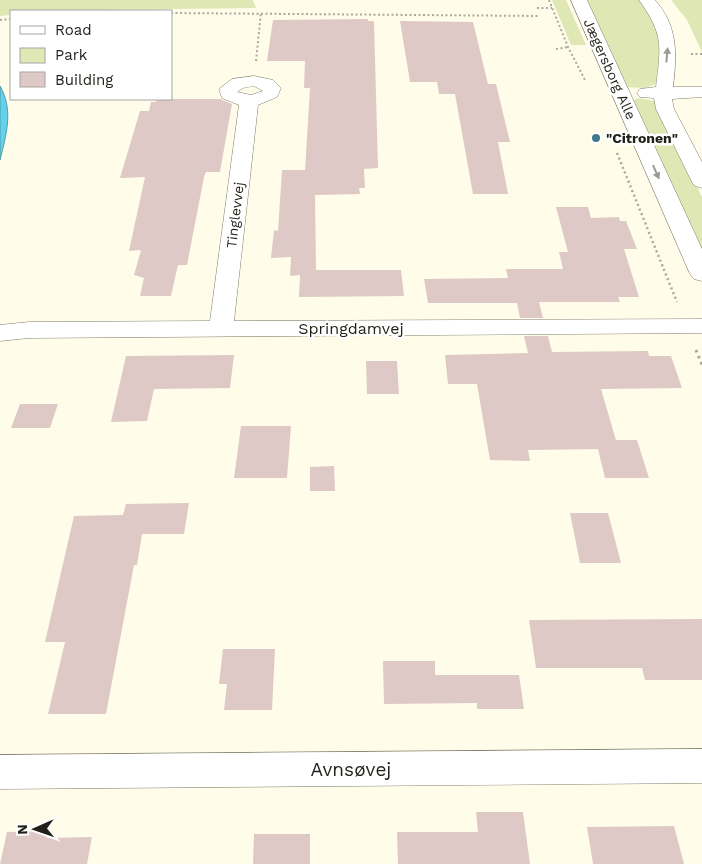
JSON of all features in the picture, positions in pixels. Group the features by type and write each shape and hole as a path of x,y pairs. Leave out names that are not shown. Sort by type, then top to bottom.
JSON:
{"street":[{"name":"Jægersborg Alle","path":"579,0 702,274"},
{"path":"647,0 660,16 668,38 664,93 665,109 702,182"},
{"name":"Tinglevvej","path":"221,328 252,91"},
{"path":"621,93 702,92"},
{"name":"Springdamvej","path":"0,333 29,330 221,328 694,326"},
{"name":"Avnsøvej","path":"0,772 702,766"}],"path":[{"path":"549,0 568,47 585,80"},
{"path":"537,8 552,8"},
{"path":"252,91 261,12"},
{"path":"172,13 261,12 427,17 540,16"},
{"path":"556,49 568,47"},
{"path":"616,152 694,326 702,366"}],"green space":[{"path":"0,0 253,0 256,8 10,10 10,15 0,16"},
{"path":"552,0 566,0 586,45 571,45"},
{"path":"584,0 641,0 657,29 659,40 661,63 656,84 645,88 625,87"},
{"path":"671,0 702,0 702,52 687,20"},
{"path":"638,98 655,101 702,197 702,255 632,101"}],"water":[{"path":"0,86 7,105 8,114 0,160"}],"building":[{"path":"368,19 368,21 374,21 378,168 364,169 365,188 359,188 360,194 315,195 316,270 401,270 404,296 299,297 300,275 290,276 291,257 271,258 274,230 278,231 282,170 305,170 310,88 304,88 305,61 267,61 273,20"},
{"path":"400,21 473,22 488,84 496,84 510,142 498,142 508,194 473,194 455,94 439,94 437,82 410,82"},
{"path":"172,99 220,99 232,104 220,172 206,172 204,177 187,265 178,265 171,296 140,296 144,278 134,275 141,250 129,251 145,177 120,178 140,111 149,111 151,102 156,102 157,100"},
{"path":"556,207 588,207 591,218 619,217 620,221 626,221 637,249 624,249 639,297 618,297 620,302 539,302 543,318 520,318 517,303 428,303 424,279 508,278 506,269 563,269 559,252 568,252"},
{"path":"524,336 548,336 552,352 648,351 649,356 671,356 682,388 601,389 616,440 637,440 649,478 605,478 598,449 528,450 530,461 490,460 477,384 448,384 445,355 528,353"},
{"path":"234,355 230,388 154,389 147,421 111,422 126,356"},
{"path":"366,361 397,361 399,394 367,394"},
{"path":"20,404 58,404 50,428 11,428"},
{"path":"241,426 291,426 287,478 234,478"},
{"path":"334,466 335,491 310,491 310,467"},
{"path":"189,503 184,534 142,534 137,565 134,565 106,714 48,714 65,642 45,642 74,516 123,515 126,504"},
{"path":"570,513 608,513 621,563 580,563"},
{"path":"702,619 702,680 645,680 642,668 536,668 529,620"},
{"path":"223,649 275,649 272,710 224,710 227,684 219,684"},
{"path":"383,661 435,661 435,675 519,675 524,709 477,709 477,703 384,704"},
{"path":"476,812 523,812 530,864 398,864 397,832 478,832"},
{"path":"674,826 684,864 593,864 587,827"},
{"path":"48,831 47,838 92,837 87,864 0,864 7,832"},
{"path":"254,834 310,834 310,864 253,864"}],"place":[{"name":"\"Citronen\"","path":"596,138"}]}
